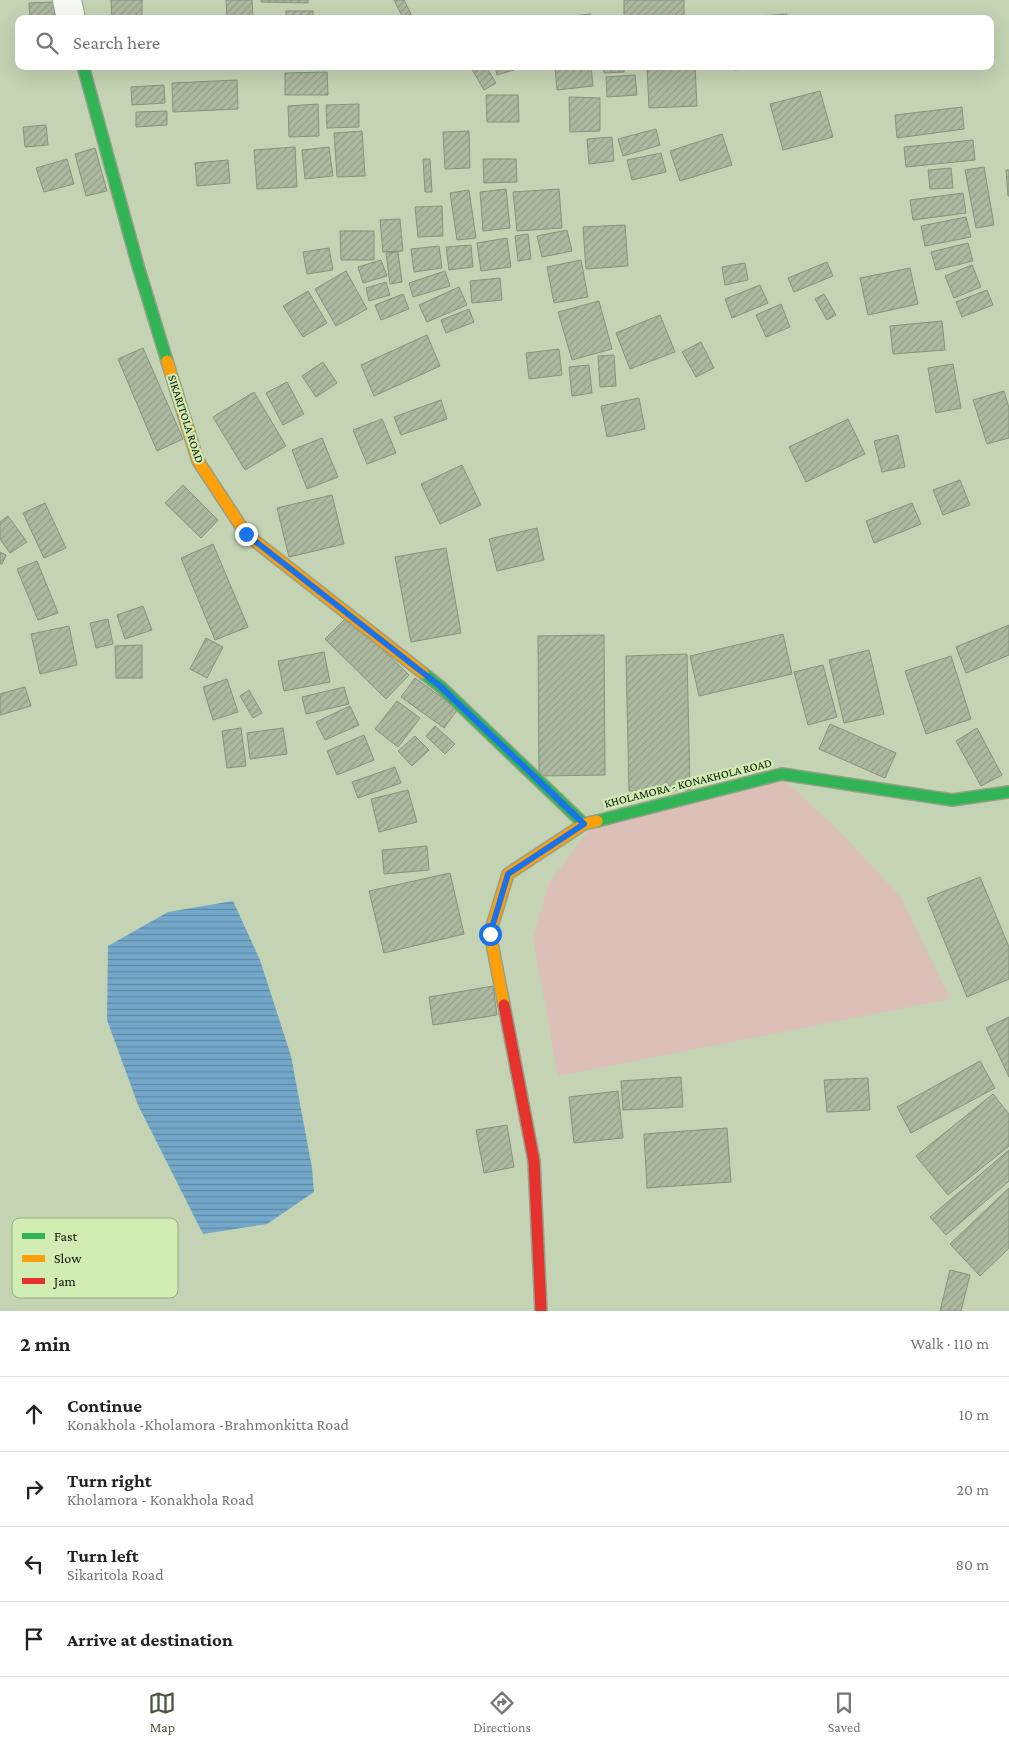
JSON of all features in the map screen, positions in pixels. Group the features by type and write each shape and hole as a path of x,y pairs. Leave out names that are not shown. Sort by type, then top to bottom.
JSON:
{"main road":[{"name":"SIKARITOLA ROAD","path":"85,70 138,266 198,461 246,534 441,687 584,824"},
{"name":"KHOLAMORA - KONAKHOLA ROAD","path":"541,1311 534,1161 490,934 508,874 584,824 782,774 952,800 1009,792"}],"street":[{"path":"67,0 71,15"}],"shaded area":[{"path":"783,779 837,829 900,896 950,999 558,1076 533,938 550,881 591,828"}],"water":[{"path":"233,901 260,960 291,1056 312,1168 314,1192 267,1224 203,1234 138,1105 107,1020 108,946 168,912"}],"building":[{"path":"111,0 142,0 142,15 112,15"},
{"path":"226,0 252,0 253,15 227,15"},
{"path":"261,0 308,0 308,3 261,2"},
{"path":"394,0 404,0 411,14 402,15"},
{"path":"624,0 684,0 684,15 624,15"},
{"path":"55,2 56,15 30,15 29,3"},
{"path":"286,11 313,11 313,15 286,15"},
{"path":"472,70 488,70 496,83 484,90"},
{"path":"496,70 514,70 497,75"},
{"path":"555,70 591,70 593,86 557,90"},
{"path":"604,70 624,70 624,72 604,73"},
{"path":"647,70 695,70 697,106 649,108"},
{"path":"327,72 328,95 285,95 285,73"},
{"path":"635,75 637,95 607,97 606,77"},
{"path":"237,80 238,109 173,112 172,83"},
{"path":"164,85 165,103 132,105 131,87"},
{"path":"820,91 833,137 783,150 770,104"},
{"path":"486,95 518,95 519,122 487,122"},
{"path":"569,97 600,98 600,131 570,132"},
{"path":"318,104 319,136 289,137 288,106"},
{"path":"359,104 359,127 327,128 326,105"},
{"path":"962,107 964,129 897,138 895,115"},
{"path":"167,111 167,125 136,127 136,112"},
{"path":"46,125 48,145 25,147 23,127"},
{"path":"656,129 660,145 623,156 618,139"},
{"path":"362,131 365,176 337,177 334,133"},
{"path":"469,131 470,168 445,169 443,132"},
{"path":"722,134 732,165 680,181 670,151"},
{"path":"612,137 614,161 589,164 587,139"},
{"path":"973,140 975,160 906,167 904,147"},
{"path":"295,147 297,187 257,189 254,150"},
{"path":"329,147 333,176 305,179 302,150"},
{"path":"95,148 107,191 86,196 75,154"},
{"path":"661,153 666,172 632,180 627,160"},
{"path":"67,159 74,184 44,192 36,168"},
{"path":"423,159 430,159 432,192 425,192"},
{"path":"483,159 516,159 517,182 484,183"},
{"path":"228,160 230,183 197,186 195,163"},
{"path":"984,167 994,225 976,228 965,170"},
{"path":"951,168 953,188 930,189 928,170"},
{"path":"1006,170 1009,170 1009,196 1008,196"},
{"path":"506,189 510,228 483,231 480,192"},
{"path":"559,189 562,228 517,231 513,192"},
{"path":"469,190 476,238 457,240 450,193"},
{"path":"963,193 966,213 913,220 910,200"},
{"path":"442,206 443,236 418,237 415,207"},
{"path":"966,217 971,237 925,246 921,226"},
{"path":"400,219 403,251 383,252 380,220"},
{"path":"625,225 628,266 586,269 583,227"},
{"path":"567,230 572,251 542,257 537,236"},
{"path":"340,231 374,231 374,260 341,260"},
{"path":"528,234 531,259 518,261 515,236"},
{"path":"507,238 511,267 481,271 477,243"},
{"path":"968,243 973,261 936,270 931,252"},
{"path":"471,245 473,267 449,270 446,247"},
{"path":"439,246 442,268 414,272 411,249"},
{"path":"329,248 333,270 307,274 303,252"},
{"path":"398,252 402,282 390,284 386,253"},
{"path":"381,260 387,276 363,283 358,267"},
{"path":"581,260 588,297 554,303 547,267"},
{"path":"827,262 833,276 794,292 788,278"},
{"path":"745,263 748,280 725,285 722,267"},
{"path":"972,265 981,287 954,298 945,276"},
{"path":"910,268 918,304 868,315 860,278"},
{"path":"346,271 367,309 336,326 315,289"},
{"path":"445,271 450,286 413,297 409,283"},
{"path":"500,278 502,300 472,303 470,281"},
{"path":"386,282 390,295 369,301 366,288"},
{"path":"760,285 768,303 732,318 725,299"},
{"path":"459,287 467,305 427,322 419,305"},
{"path":"987,290 993,305 962,317 956,302"},
{"path":"308,291 327,323 303,337 283,306"},
{"path":"403,294 409,309 381,320 375,305"},
{"path":"824,294 836,315 827,320 815,299"},
{"path":"599,301 612,349 572,360 558,312"},
{"path":"781,304 790,327 766,337 756,315"},
{"path":"469,309 474,322 446,333 441,320"},
{"path":"660,315 675,352 630,369 616,333"},
{"path":"942,321 945,350 893,354 890,326"},
{"path":"427,335 440,366 374,396 361,365"},
{"path":"701,342 714,368 696,377 682,352"},
{"path":"143,348 183,439 157,451 118,359"},
{"path":"559,349 562,375 529,379 526,353"},
{"path":"614,355 616,386 600,387 598,356"},
{"path":"323,362 337,383 316,397 302,376"},
{"path":"953,364 961,408 936,413 928,368"},
{"path":"589,365 592,393 572,396 569,367"},
{"path":"287,382 304,414 283,425 266,393"},
{"path":"1004,391 1009,408 1009,438 987,444 973,400"},
{"path":"254,392 286,446 245,470 213,417"},
{"path":"639,398 645,429 607,437 601,406"},
{"path":"441,400 447,419 401,435 394,417"},
{"path":"382,419 396,453 367,464 353,430"},
{"path":"848,419 865,454 806,482 789,447"},
{"path":"898,435 905,467 882,472 874,441"},
{"path":"322,438 338,477 307,489 292,450"},
{"path":"462,465 481,505 440,524 421,484"},
{"path":"960,480 970,505 943,515 933,490"},
{"path":"183,485 218,520 201,538 165,503"},
{"path":"332,495 344,544 289,557 277,508"},
{"path":"45,503 66,548 44,558 23,513"},
{"path":"912,503 921,524 874,543 866,521"},
{"path":"8,516 27,542 10,553 0,539 0,522"},
{"path":"537,528 544,560 497,571 489,539"},
{"path":"213,544 248,627 215,640 181,558"},
{"path":"446,548 461,633 411,642 395,557"},
{"path":"0,552 6,555 2,564 0,564"},
{"path":"37,561 58,613 38,620 17,569"},
{"path":"143,606 152,630 125,639 117,615"},
{"path":"348,616 409,675 386,699 325,639"},
{"path":"108,619 113,644 96,648 90,623"},
{"path":"1009,625 1009,655 966,673 956,647"},
{"path":"69,626 77,665 40,674 31,634"},
{"path":"783,634 792,674 699,696 690,656"},
{"path":"604,635 605,775 539,776 538,636"},
{"path":"206,638 223,647 207,678 190,669"},
{"path":"142,645 142,678 116,678 115,646"},
{"path":"869,650 884,714 844,723 829,660"},
{"path":"324,652 330,682 284,691 278,661"},
{"path":"687,654 690,790 629,791 626,656"},
{"path":"951,656 971,719 926,734 905,671"},
{"path":"823,665 837,717 808,725 794,672"},
{"path":"415,678 458,709 444,728 401,697"},
{"path":"227,679 238,712 213,720 203,687"},
{"path":"25,687 31,706 0,715 0,694"},
{"path":"344,687 349,704 306,714 302,697"},
{"path":"249,690 262,713 253,718 240,696"},
{"path":"397,701 420,718 398,747 375,729"},
{"path":"350,706 359,725 325,740 316,722"},
{"path":"830,724 896,753 885,778 819,749"},
{"path":"435,726 455,744 445,754 426,736"},
{"path":"241,728 246,766 227,768 222,731"},
{"path":"283,728 287,754 250,759 247,733"},
{"path":"977,728 1002,775 981,786 956,741"},
{"path":"364,735 374,760 337,775 327,751"},
{"path":"415,736 429,750 412,766 398,751"},
{"path":"395,767 401,783 358,798 352,782"},
{"path":"408,790 417,822 379,832 371,799"},
{"path":"427,846 429,870 384,874 382,850"},
{"path":"450,873 464,934 384,953 369,891"},
{"path":"980,877 1009,947 1009,979 967,997 927,898"},
{"path":"493,986 497,1015 433,1025 429,997"},
{"path":"1009,1017 1009,1077 986,1028"},
{"path":"980,1061 995,1088 911,1133 897,1107"},
{"path":"681,1077 683,1107 623,1110 621,1081"},
{"path":"868,1078 870,1110 827,1112 824,1080"},
{"path":"618,1091 623,1138 574,1143 569,1097"},
{"path":"993,1094 1009,1114 1009,1146 948,1195 916,1156"},
{"path":"507,1125 514,1167 484,1173 476,1130"},
{"path":"727,1128 731,1182 647,1188 644,1134"},
{"path":"1009,1150 1009,1181 946,1235 930,1217"},
{"path":"1009,1188 1009,1248 980,1276 950,1244"},
{"path":"950,1270 970,1275 961,1311 940,1311"}],"traffic: fast":[{"path":"84,70 138,266 167,361"},
{"path":"423,673 441,687 584,824"},
{"path":"597,821 782,774 952,800 1009,792"}],"traffic: slow":[{"path":"167,361 198,461 246,534 423,673"},
{"path":"504,1005 490,933 508,874 584,824 597,821"}],"traffic: jam":[{"path":"504,1005 534,1161 541,1311"}],"route":[{"path":"246,534 441,687 584,824 508,874 490,934"}]}
